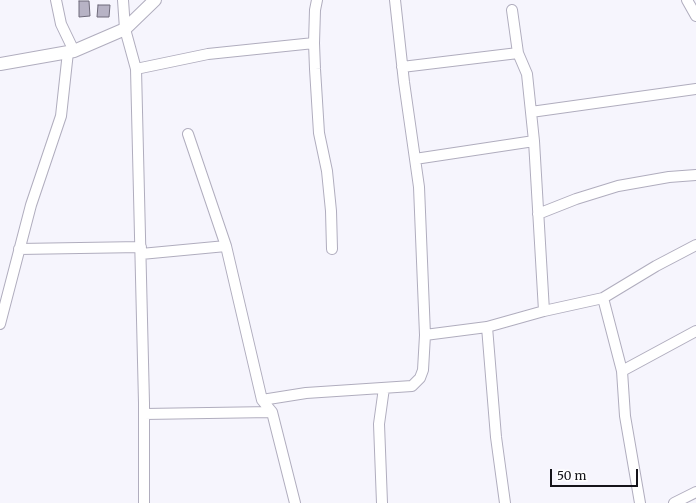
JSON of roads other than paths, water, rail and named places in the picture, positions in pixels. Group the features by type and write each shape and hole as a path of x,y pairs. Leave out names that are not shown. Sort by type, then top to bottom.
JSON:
{"street":[{"path":"0,324 5,286 19,250 31,205 61,116 71,52 61,24 56,0"},
{"path":"123,0 125,29 136,69 141,251 144,503"},
{"path":"0,64 71,52 125,29 155,0"},
{"path":"317,0 315,10 314,43 319,133 327,171 331,211 332,249"},
{"path":"262,400 306,393 412,386 420,378 423,370 425,334 419,187 402,67 395,0"},
{"path":"687,0 696,16"},
{"path":"512,10 518,53 527,74 534,141 544,311"},
{"path":"136,69 208,54 314,43"},
{"path":"402,67 518,53"},
{"path":"531,112 696,89"},
{"path":"188,134 226,246 262,400 272,412 295,503"},
{"path":"415,159 534,141"},
{"path":"538,214 576,199 618,186 669,176 696,175"},
{"path":"19,250 141,251 226,246"},
{"path":"425,334 487,327 544,311 603,298 656,266 696,246"},
{"path":"603,298 622,371 626,416 640,503"},
{"path":"487,327 496,437 505,503"},
{"path":"622,371 696,331"},
{"path":"382,503 379,424 384,388"},
{"path":"144,414 272,412"},
{"path":"674,503 696,492"}]}
